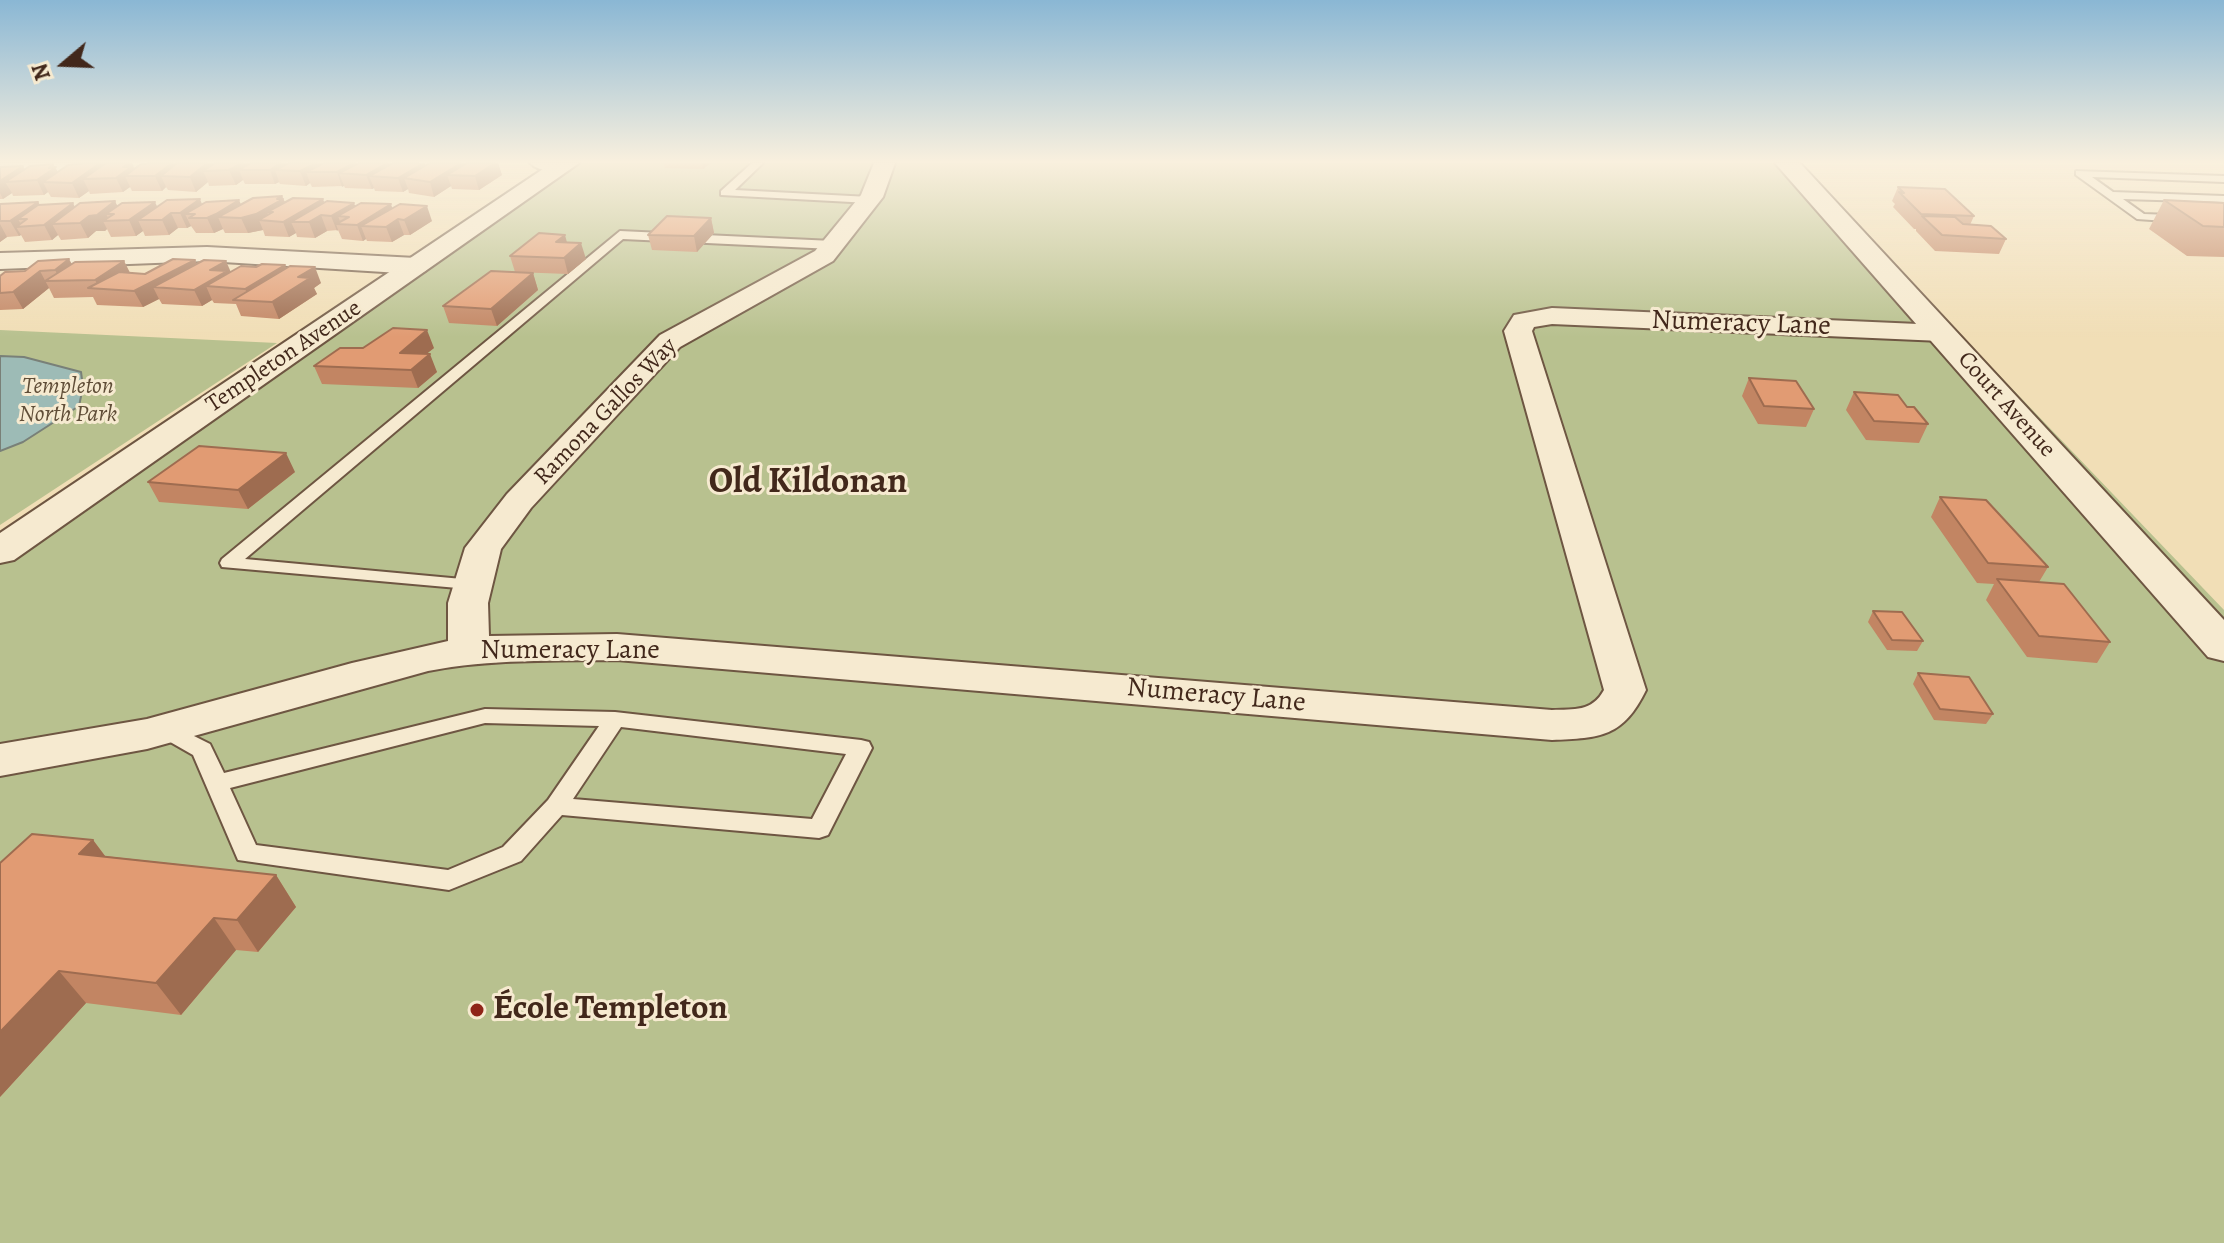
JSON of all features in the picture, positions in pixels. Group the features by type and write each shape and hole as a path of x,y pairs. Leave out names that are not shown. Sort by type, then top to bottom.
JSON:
{"street":[{"name":"Templeton Avenue","path":"0,551 478,221"},
{"name":"Ramona Gallos Way","path":"469,651 468,603 483,548 519,501 670,341 718,312 812,264 853,221"},
{"name":"Court Avenue","path":"1840,221 2224,647"},
{"path":"0,261 207,254 416,266"},
{"name":"Numeracy Lane","path":"0,760 166,730 339,678 469,651 617,647 1552,725 1602,722 1617,710 1625,690 1518,331 1524,321 1552,316 1941,333"}],"lane":[{"path":"473,586 229,563 620,235 833,245"},
{"path":"217,783 485,716 615,719 861,748 819,829 556,806"},
{"path":"166,730 202,750 247,853 449,880 512,854 556,806 615,719"}],"green space":[{"path":"482,221 1852,221 2224,610 2224,1243 0,1243 0,551"},
{"name":"Templeton North Park","path":"0,330 277,343 0,525"}],"water":[{"path":"0,356 24,357 81,372 83,387 79,406 23,442 0,451"}],"building":[{"path":"24,221 49,221 44,225 16,227"},
{"path":"56,221 83,221 80,223 52,224"},
{"path":"342,221 363,221 357,225 336,224"},
{"path":"370,221 395,221 386,227 361,226"},
{"path":"662,221 708,221 694,236 648,235"},
{"path":"1927,221 1960,221 1963,224 1991,226 2006,239 1942,235"},
{"path":"2196,221 2224,221 2224,227 2203,226"},
{"path":"539,233 565,235 556,242 581,243 564,258 510,256"},
{"path":"69,259 55,270 40,271 13,292 0,293 0,276 5,272 25,271 38,261"},
{"path":"173,259 195,260 134,291 88,288 119,272 145,274"},
{"path":"204,260 226,261 210,270 227,271 194,290 153,287"},
{"path":"124,261 95,280 45,281 75,262"},
{"path":"262,264 285,265 245,289 206,286 241,266 256,267"},
{"path":"290,266 315,267 298,277 310,278 272,302 233,300"},
{"path":"491,271 533,273 491,309 443,306"},
{"path":"393,328 427,330 400,353 430,354 411,370 314,366 340,348 363,348"},
{"path":"1749,378 1796,381 1814,409 1764,406"},
{"path":"1854,392 1898,395 1907,407 1914,407 1928,424 1874,421"},
{"path":"199,446 286,453 238,490 148,482"},
{"path":"1940,497 1986,500 2048,567 1988,563"},
{"path":"1997,579 2064,584 2110,642 2039,636"},
{"path":"1873,611 1902,612 1923,641 1892,640"},
{"path":"1918,673 1969,677 1993,714 1940,709"},
{"path":"32,834 93,840 79,854 276,875 237,920 214,918 156,983 59,971 0,1032 0,863"}],"place":[{"name":"École Templeton","path":"477,1010"}],"district":[{"name":"Old Kildonan","path":"808,483"}]}
